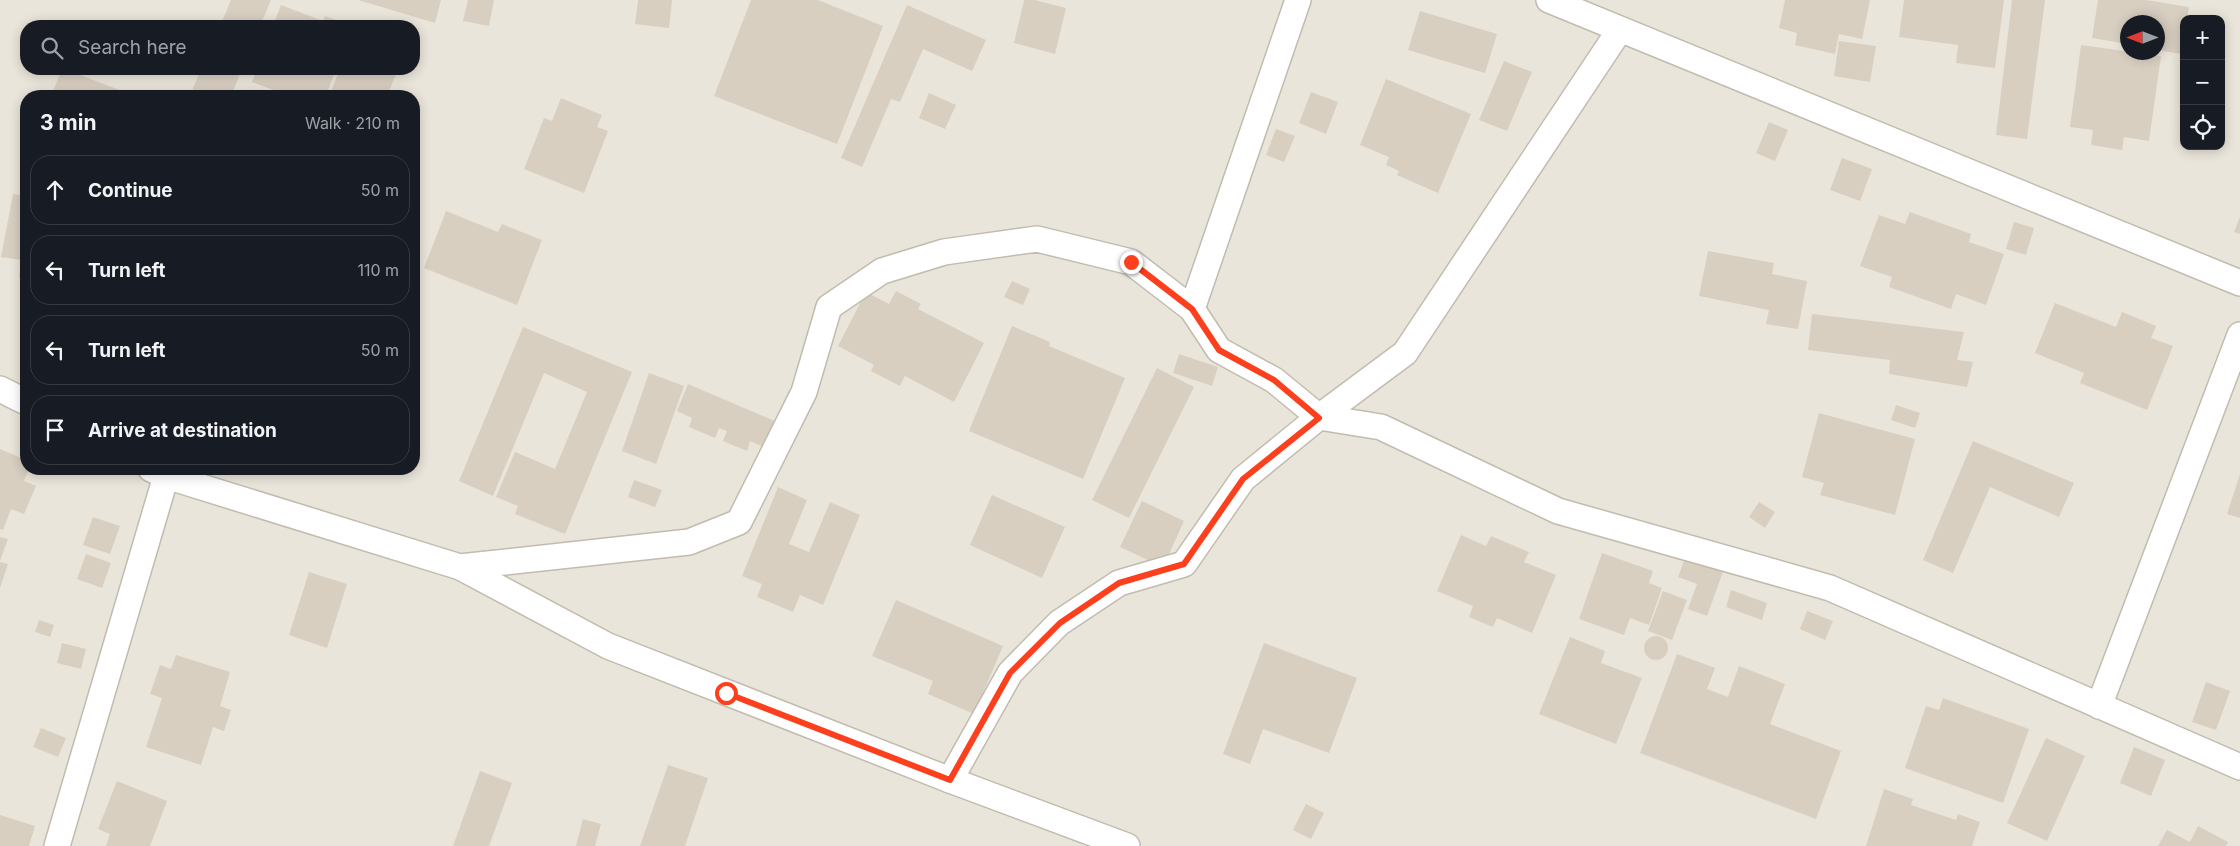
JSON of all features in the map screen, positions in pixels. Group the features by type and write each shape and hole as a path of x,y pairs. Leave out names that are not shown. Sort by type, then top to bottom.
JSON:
{"street":[{"path":"1192,309 1298,0"},
{"path":"1549,0 1619,31 2240,283"},
{"path":"950,780 1010,673 1060,623 1119,583 1184,564 1243,479 1405,353 1619,31"},
{"path":"460,567 689,542 739,522 804,392 829,307 882,271 944,252 1037,239 1131,262 1192,309 1219,350 1274,380 1319,418 1381,427 1558,511 1830,588 2240,767"},
{"path":"2099,706 2240,336"},
{"path":"0,389 20,399"},
{"path":"57,846 157,475"},
{"path":"164,475 460,567 608,646 950,780 1128,846"}],"shaded area":[{"path":"0,0 2240,0 2240,846 0,846"}],"building":[{"path":"231,0 271,0 263,20 223,20"},
{"path":"358,0 441,0 435,23"},
{"path":"468,0 494,0 489,26 463,21"},
{"path":"638,0 672,0 669,28 635,24"},
{"path":"751,0 818,0 883,26 837,144 714,96"},
{"path":"1024,0 1035,0 1066,8 1055,54 1014,43"},
{"path":"1785,0 1870,0 1862,39 1839,34 1835,54 1795,45 1797,33 1779,28"},
{"path":"1904,0 2004,0 1995,68 1956,63 1958,45 1899,37"},
{"path":"2012,0 2045,0 2027,139 1996,135"},
{"path":"2098,0 2146,0 2189,7 2188,15 2180,15 2180,54 2165,51 2165,15 2120,15 2120,43 2092,38"},
{"path":"281,5 320,20 275,20"},
{"path":"907,5 986,40 972,71 923,49 900,102 891,99 862,167 841,158"},
{"path":"1420,11 1497,34 1485,73 1408,50"},
{"path":"325,16 336,20 323,20"},
{"path":"1839,41 1876,46 1870,82 1834,76"},
{"path":"2081,45 2120,50 2120,60 2160,60 2149,141 2124,137 2122,150 2091,145 2093,130 2070,127"},
{"path":"1504,61 1532,72 1507,131 1479,120"},
{"path":"60,75 81,75 119,90 53,90"},
{"path":"199,75 240,75 233,90 192,90"},
{"path":"255,75 334,75 328,90 273,90 252,82"},
{"path":"338,75 396,75 389,90 331,90"},
{"path":"1386,79 1471,114 1438,193 1397,175 1399,171 1386,165 1389,157 1360,145"},
{"path":"1311,92 1338,102 1326,134 1299,123"},
{"path":"929,93 956,105 945,129 919,118"},
{"path":"561,98 602,115 597,127 608,131 584,193 524,169 544,118 552,121"},
{"path":"1769,122 1788,130 1775,161 1756,153"},
{"path":"1276,129 1295,136 1284,162 1266,155"},
{"path":"1842,158 1872,169 1860,201 1830,190"},
{"path":"13,194 20,195 20,260 1,257"},
{"path":"446,211 498,232 502,224 542,240 517,305 424,268"},
{"path":"1910,212 1971,234 1969,242 2004,254 1986,305 1956,294 1951,309 1889,287 1892,277 1860,266 1879,215 1905,224"},
{"path":"2240,217 2240,234 2234,232"},
{"path":"2014,222 2034,228 2026,255 2006,249"},
{"path":"1708,251 1774,263 1772,274 1807,281 1798,329 1766,324 1769,310 1699,296"},
{"path":"1012,281 1030,289 1023,305 1004,297"},
{"path":"896,291 921,304 918,309 984,343 954,402 905,376 900,386 871,371 874,365 838,346 866,292 889,304"},
{"path":"2055,303 2116,327 2122,312 2156,326 2151,338 2173,346 2147,410 2080,383 2084,373 2035,353"},
{"path":"1812,314 1964,332 1957,360 1973,362 1967,387 1889,374 1890,360 1808,350"},
{"path":"1012,326 1050,342 1049,346 1125,378 1083,479 969,431"},
{"path":"523,327 632,372 565,534 515,514 518,506 496,497 515,452 555,469 587,392 544,373 493,496 459,481"},
{"path":"1179,354 1218,367 1212,386 1173,373"},
{"path":"1157,368 1194,387 1129,518 1092,500"},
{"path":"649,373 684,386 656,464 622,451"},
{"path":"688,384 777,422 766,448 750,441 747,451 723,441 727,431 719,428 715,438 689,427 692,418 677,411"},
{"path":"1896,405 1920,413 1915,428 1891,420"},
{"path":"1819,413 1915,439 1895,515 1820,495 1824,483 1802,477"},
{"path":"1973,441 2074,483 2059,517 1990,487 1953,573 1923,560"},
{"path":"0,449 20,457 20,475 26,475 24,481 36,486 24,514 11,509 3,530 0,529"},
{"path":"2240,474 2240,518 2227,514"},
{"path":"634,480 662,490 655,507 628,497"},
{"path":"778,487 807,500 789,544 809,552 830,502 860,515 823,605 800,595 793,612 757,597 762,584 742,576"},
{"path":"992,495 1065,527 1042,578 970,545"},
{"path":"1142,501 1184,521 1163,567 1120,547"},
{"path":"1759,502 1775,512 1765,528 1749,517"},
{"path":"93,517 120,526 110,554 83,545"},
{"path":"1461,535 1486,546 1491,536 1529,552 1524,562 1556,575 1532,633 1497,618 1493,627 1469,617 1473,606 1437,591"},
{"path":"0,537 8,539 0,561"},
{"path":"1602,553 1653,571 1649,583 1662,588 1649,625 1630,618 1624,635 1579,619"},
{"path":"86,554 111,563 102,588 77,579"},
{"path":"1685,558 1723,572 1707,616 1688,609 1697,584 1678,577"},
{"path":"0,562 8,564 0,588"},
{"path":"309,572 347,584 327,648 289,635"},
{"path":"1731,590 1767,603 1762,620 1726,607"},
{"path":"1663,591 1687,600 1672,640 1648,631"},
{"path":"896,600 1003,646 974,714 928,694 933,681 872,656"},
{"path":"1807,611 1833,621 1825,640 1800,629"},
{"path":"39,620 54,625 50,637 35,632"},
{"path":"1656,636 1661,637 1667,643 1667,653 1661,659 1656,660 1651,659 1645,653 1644,648 1645,643 1651,637"},
{"path":"1570,637 1605,651 1601,663 1642,678 1616,744 1539,714"},
{"path":"62,643 86,649 81,669 57,663"},
{"path":"1264,643 1357,678 1329,753 1263,729 1250,764 1223,754"},
{"path":"1677,654 1715,668 1707,689 1728,697 1739,666 1785,684 1770,724 1841,751 1816,819 1640,753"},
{"path":"176,655 230,672 220,706 231,710 224,731 213,727 201,765 146,747 162,698 150,694 160,665 171,669"},
{"path":"2206,682 2230,691 2216,730 2192,722"},
{"path":"1943,698 2029,729 2003,803 1905,768 1926,706 1939,710"},
{"path":"41,728 66,738 58,757 33,747"},
{"path":"2046,738 2085,756 2047,841 2007,823"},
{"path":"2134,747 2165,760 2151,796 2120,783"},
{"path":"668,765 708,778 685,846 640,846"},
{"path":"480,771 512,783 489,846 453,846"},
{"path":"117,781 167,801 150,846 106,846 110,834 98,829"},
{"path":"1884,789 1913,799 1911,805 1956,820 1958,814 1980,822 1972,846 1866,846"},
{"path":"1306,804 1324,813 1311,839 1293,830"},
{"path":"0,815 35,826 29,846 0,846"},
{"path":"583,819 601,824 595,846 576,846"},
{"path":"2198,826 2228,842 2226,846 2158,846 2167,830 2190,842"}],"route":[{"path":"726,693 950,780 1010,673 1060,623 1119,583 1184,564 1243,479 1319,418 1274,380 1219,350 1192,309 1131,262"}]}
